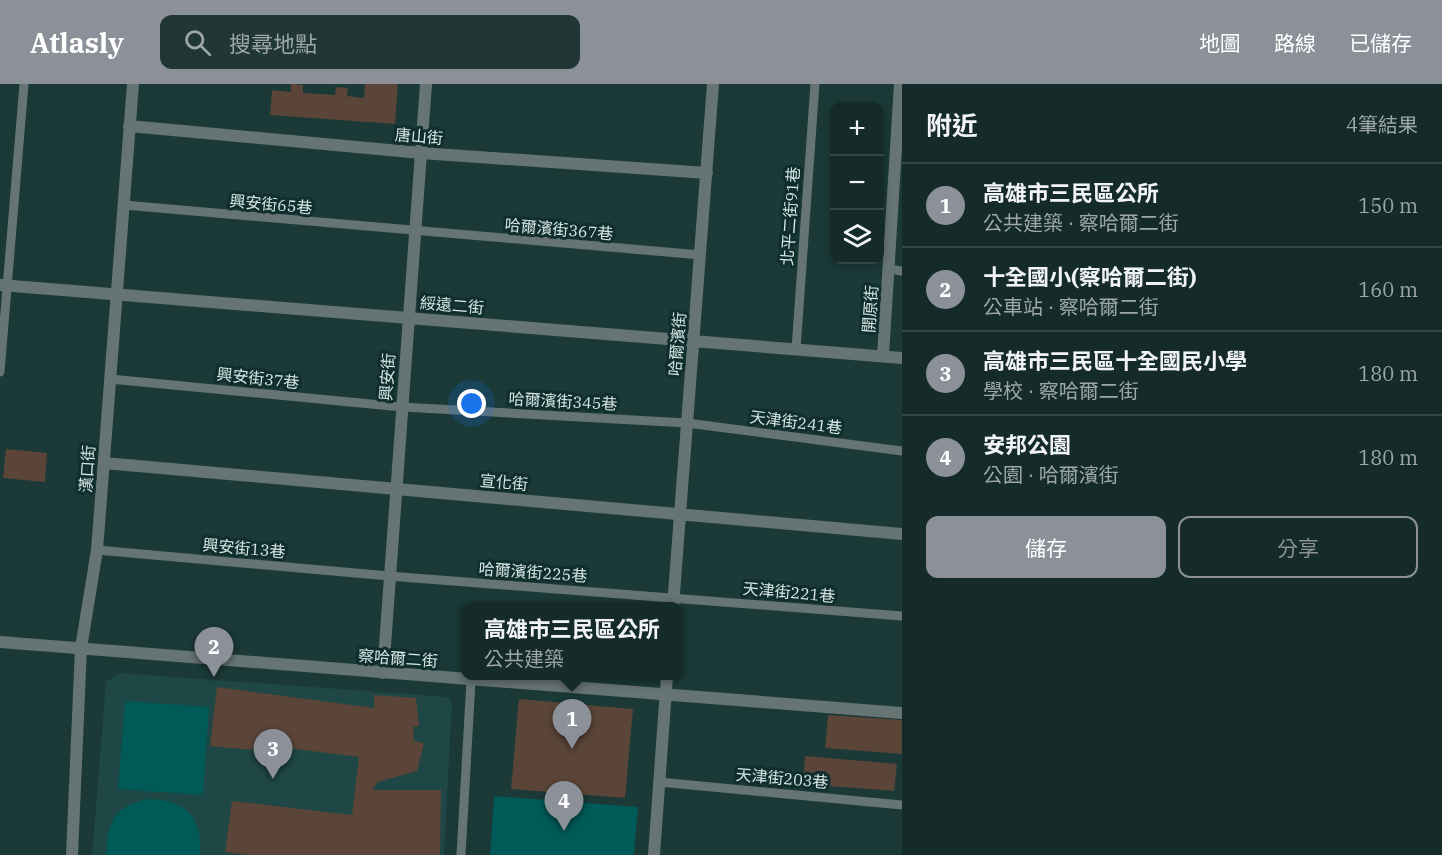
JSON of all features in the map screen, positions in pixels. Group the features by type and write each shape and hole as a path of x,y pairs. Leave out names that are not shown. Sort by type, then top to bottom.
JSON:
{"street":[{"name":"漢口街","path":"72,855 81,648 97,550 133,84"},
{"name":"興安街","path":"383,674 426,84"},
{"name":"哈爾濱街","path":"674,602 713,84"},
{"name":"開原街","path":"884,356 889,269 898,190 900,84"},
{"name":"唐山街","path":"129,126 421,153 707,173"},
{"name":"綏遠二街","path":"4,286 902,358"},
{"name":"宣化街","path":"104,463 902,534"},
{"name":"察哈爾二街","path":"0,642 471,681 902,712"},
{"path":"654,855 666,680"}],"lane":[{"path":"0,372 4,286 24,84"},
{"name":"北平二街91巷","path":"796,349 815,84"},
{"name":"興安街65巷","path":"123,205 415,232"},
{"name":"哈爾濱街367巷","path":"415,232 701,255"},
{"path":"889,269 902,271"},
{"name":"興安街37巷","path":"110,379 402,407"},
{"name":"哈爾濱街345巷","path":"402,407 687,423"},
{"name":"天津街241巷","path":"687,423 902,451"},
{"name":"興安街13巷","path":"97,550 389,576"},
{"name":"哈爾濱街225巷","path":"389,576 674,602"},
{"name":"天津街221巷","path":"683,603 902,616"},
{"path":"461,855 471,681"},
{"name":"天津街203巷","path":"659,782 902,804"}],"shaded area":[{"path":"119,673 449,697 452,704 444,855 92,855 106,682"},
{"path":"125,701 209,707 203,795 118,789"},
{"path":"494,796 638,807 634,855 490,855"},
{"path":"146,799 171,802 189,812 198,830 200,855 106,855 108,834 114,818 126,807"}],"building":[{"path":"291,84 303,85 303,93 335,95 336,87 348,88 347,96 364,98 365,84 398,84 395,124 270,115 272,90 291,92"},
{"path":"6,449 47,453 45,482 3,478"},
{"path":"217,687 374,708 374,695 416,698 419,726 413,727 414,741 424,743 417,771 378,782 372,790 441,790 440,855 248,855 225,852 232,801 352,815 359,757 255,744 252,750 210,746"},
{"path":"519,699 633,709 625,798 511,789"},
{"path":"828,715 902,720 902,754 825,748"},
{"path":"805,756 897,764 894,791 803,784"}],"place":[{"name":"十全國小(察哈爾二街)","path":"214,677"},
{"name":"高雄市三民區公所","path":"572,749"},
{"name":"高雄市三民區十全國民小學","path":"273,779"},
{"name":"安邦公園","path":"564,831"}]}
